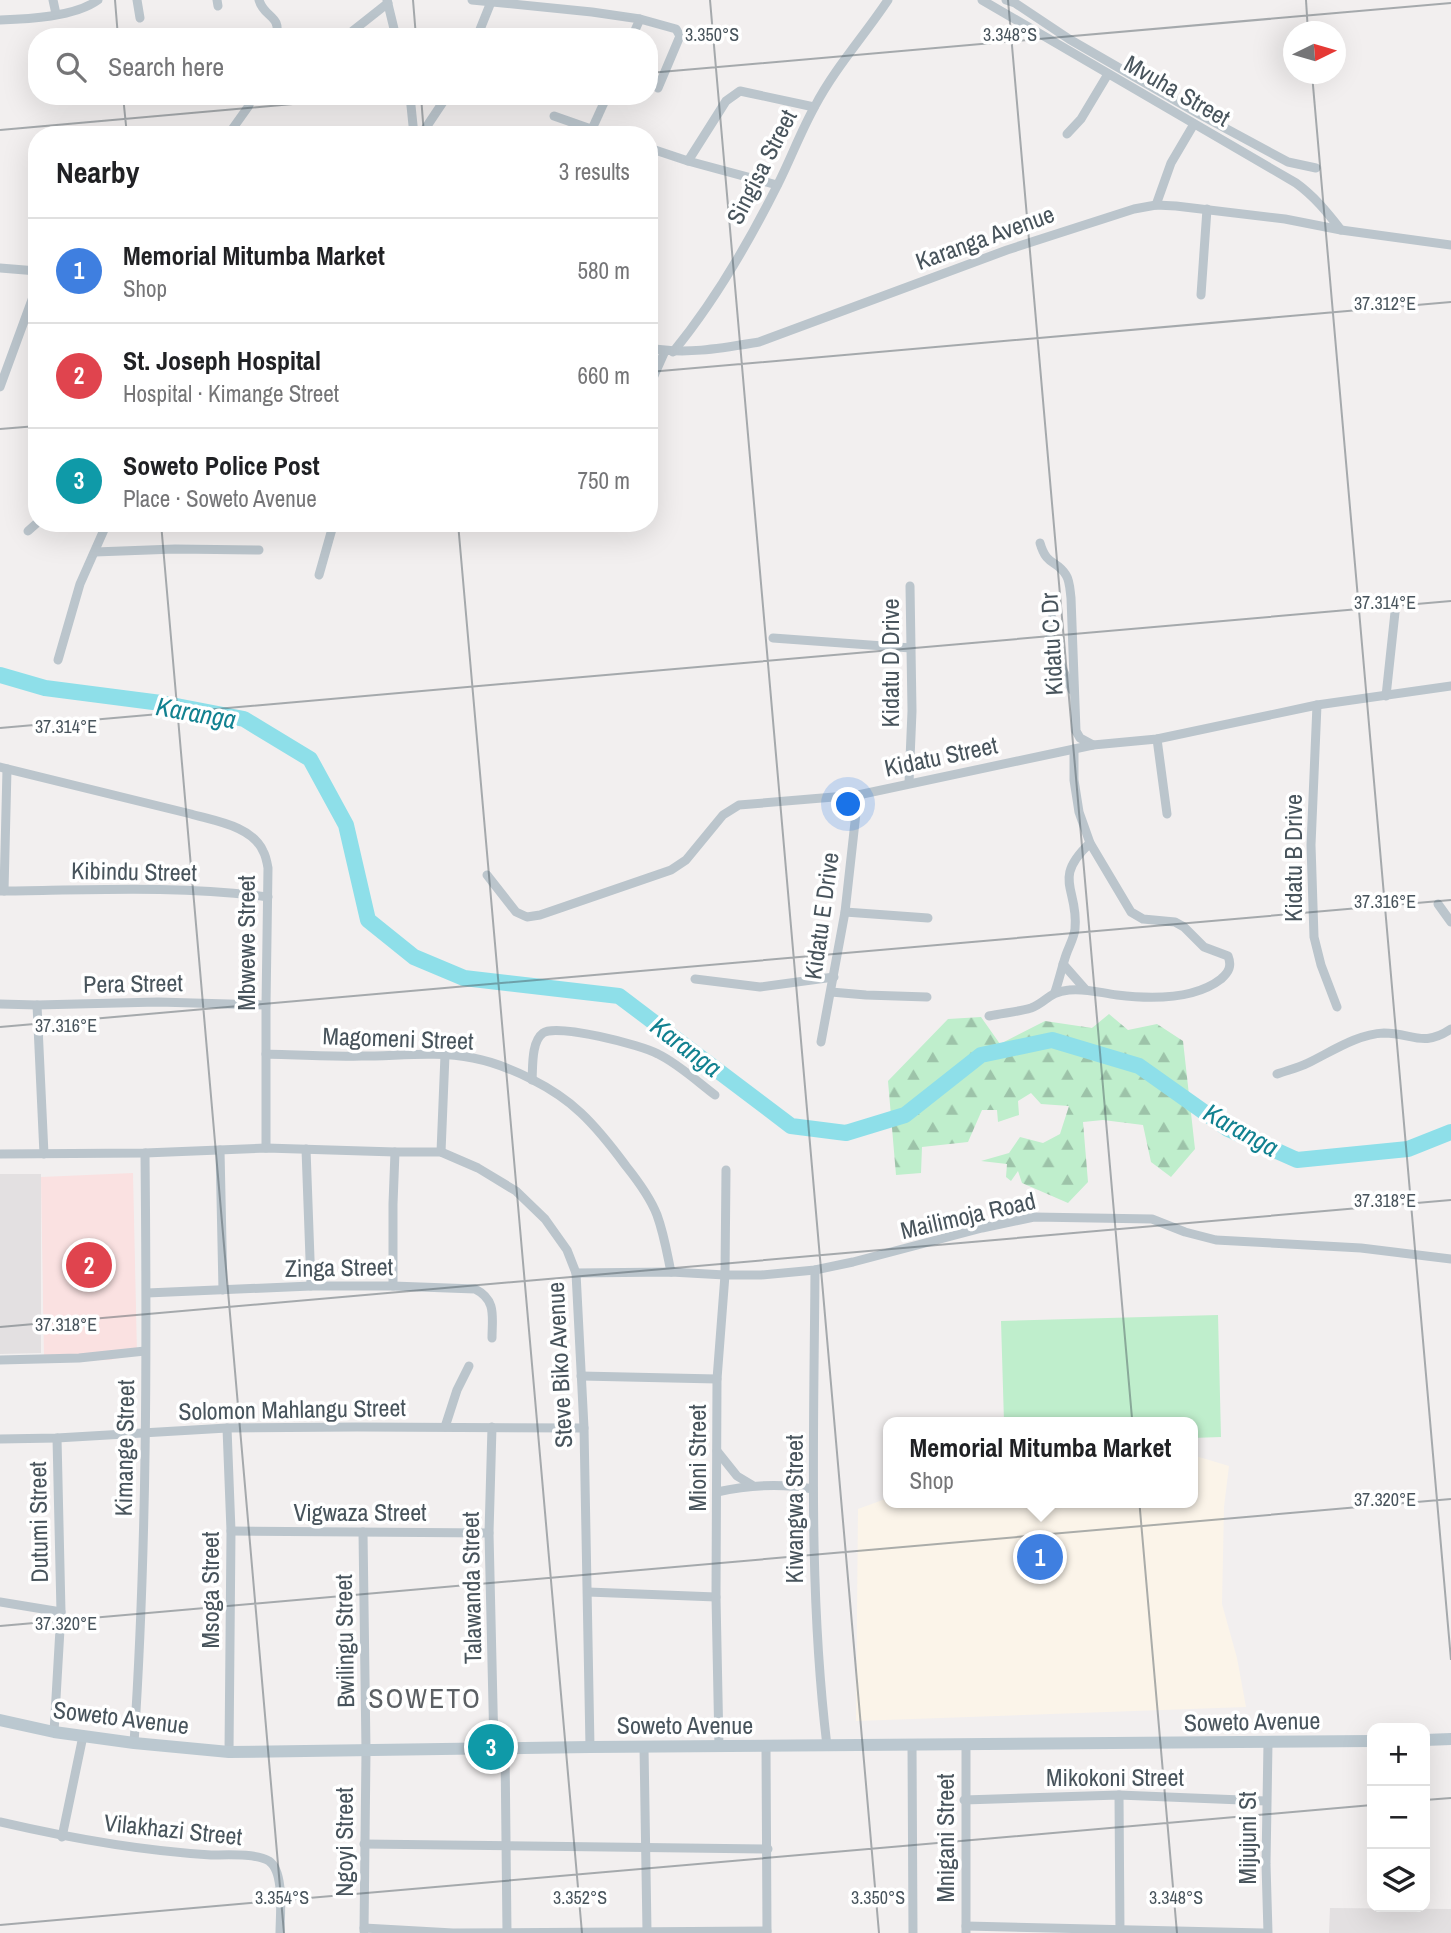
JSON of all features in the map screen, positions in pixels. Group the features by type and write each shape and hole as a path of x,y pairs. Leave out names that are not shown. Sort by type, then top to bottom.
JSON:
{"street":[{"path":"53,0 56,14"},
{"path":"0,20 77,10 98,0"},
{"path":"137,0 140,18"},
{"path":"259,0 262,9 277,22 278,28"},
{"path":"472,0 592,12 640,19 676,29 679,33 677,43 658,88"},
{"name":"Singisa Street","path":"658,371 669,351 693,328 715,294 778,185 814,107 848,53 888,0"},
{"name":"Mvuha Street","path":"982,0 1303,188 1321,204 1340,230"},
{"path":"1006,0 1199,114 1287,162 1316,168"},
{"path":"356,28 388,1 394,28"},
{"path":"481,28 491,2"},
{"path":"636,28 640,19"},
{"path":"1067,134 1081,119 1108,74"},
{"path":"688,162 726,101 740,91 814,107"},
{"path":"234,126 249,105"},
{"path":"411,105 413,126"},
{"path":"427,126 441,105"},
{"path":"594,126 603,105"},
{"path":"554,116 581,126"},
{"path":"1156,205 1171,163 1194,124"},
{"path":"658,151 688,162 778,185"},
{"name":"Karanga Avenue","path":"658,349 726,347 759,342 1007,250 1134,209 1156,205 1285,219 1340,230 1451,245"},
{"path":"1200,295 1207,209"},
{"path":"0,268 28,270"},
{"path":"0,387 28,311"},
{"path":"58,660 80,584 103,532"},
{"path":"319,575 331,532"},
{"name":"Kidatu C Dr","path":"1040,543 1047,559 1066,574 1069,583 1076,731 1080,738 1093,745"},
{"path":"95,552 259,550"},
{"name":"Kidatu D Drive","path":"909,783 912,711 910,586"},
{"path":"1386,696 1396,603"},
{"path":"1052,618 1050,641 1074,695"},
{"path":"773,638 911,648"},
{"name":"Kidatu Street","path":"487,875 516,912 527,917 540,915 671,870 686,860 723,815 739,805 858,795 1093,745 1157,739 1317,705 1451,686"},
{"name":"Kidatu B Drive","path":"1317,705 1311,845 1314,937 1337,1007"},
{"path":"1157,739 1167,814"},
{"path":"989,1016 1033,1008 1055,992 1085,989 1119,995 1173,997 1199,992 1228,973 1228,956 1204,947 1184,927 1175,922 1143,919 1131,912 1090,844 1079,812 1074,749"},
{"path":"2,891 3,768"},
{"name":"Mbwewe Street","path":"3,768 191,814 242,830 263,849 268,867 266,1148"},
{"name":"Kidatu E Drive","path":"821,1042 845,912 858,795"},
{"path":"1055,992 1074,932 1070,869 1076,857 1090,844"},
{"name":"Kibindu Street","path":"2,891 132,890 235,893 268,897"},
{"path":"1438,904 1451,922"},
{"path":"845,912 928,918"},
{"path":"1063,964 1085,989"},
{"path":"695,979 761,987 834,977"},
{"path":"831,992 927,998"},
{"name":"Pera Street","path":"0,1004 158,1002 265,1005"},
{"path":"37,1005 44,1154"},
{"path":"1278,1073 1301,1066 1361,1038 1382,1033 1421,1040 1440,1037 1451,1029"},
{"path":"532,1080 538,1039 544,1032 568,1031 648,1049 661,1055 715,1095"},
{"name":"Magomeni Street","path":"265,1054 445,1055 473,1058 532,1080 579,1111 606,1139 635,1177 656,1214 666,1244 671,1272"},
{"path":"440,1152 445,1055"},
{"name":"Steve Biko Avenue","path":"0,1154 145,1153 266,1148 440,1152 478,1168 516,1191 545,1219 567,1250 576,1273 584,1428 590,1747"},
{"path":"306,1149 311,1286"},
{"path":"220,1150 223,1290"},
{"path":"393,1286 395,1152"},
{"name":"Kimange Street","path":"134,1743 141,1603 146,1293 145,1153"},
{"name":"Mioni Street","path":"719,1746 716,1492 718,1379 725,1275 726,1170"},
{"name":"Mailimoja Road","path":"576,1273 761,1275 815,1270 1034,1217 1152,1219 1216,1240 1361,1248 1451,1259"},
{"name":"Kiwangwa Street","path":"815,1270 813,1489 817,1646 827,1746"},
{"name":"Zinga Street","path":"146,1293 311,1286 475,1289 489,1299 492,1338"},
{"path":"0,1360 79,1358 145,1352"},
{"path":"445,1427 468,1366"},
{"path":"582,1376 718,1379"},
{"name":"Talawanda Street","path":"492,1427 489,1533 506,1846 507,1932"},
{"name":"Solomon Mahlangu Street","path":"0,1439 226,1428 584,1428"},
{"name":"Msoga Street","path":"226,1428 231,1531 229,1752"},
{"name":"Dutumi Street","path":"54,1732 61,1612 57,1438"},
{"path":"717,1451 737,1476 752,1485"},
{"path":"716,1492 752,1485 813,1489"},
{"name":"Vigwaza Street","path":"231,1531 489,1533"},
{"name":"Bwilingu Street","path":"363,1532 366,1751"},
{"path":"588,1592 716,1597"},
{"path":"0,1602 61,1612"},
{"name":"Soweto Avenue","path":"0,1720 54,1732 229,1752 1367,1741"},
{"path":"62,1836 83,1736"},
{"path":"1430,1740 1451,1740"},
{"name":"Mijujuni St","path":"1265,1933 1268,1743"},
{"name":"Mnigani Street","path":"966,1744 966,1930"},
{"path":"912,1745 913,1933"},
{"path":"644,1747 647,1931"},
{"path":"364,1931 767,1932 766,1747"},
{"name":"Ngoyi Street","path":"364,1931 366,1751"},
{"path":"1119,1795 1120,1932"},
{"name":"Mikokoni Street","path":"964,1800 1119,1795 1266,1801"},
{"name":"Vilakhazi Street","path":"0,1822 130,1847 256,1857 269,1862 276,1870 280,1884 280,1933"},
{"path":"364,1844 768,1849"},
{"path":"966,1930 1265,1933"}],"shaded area":[{"path":"133,1173 137,1354 110,1360 44,1361 41,1177"},
{"path":"0,1174 41,1174 41,1353 0,1354"},
{"path":"1198,1457 1229,1466 1224,1507 1222,1604 1237,1658 1246,1707 856,1721 858,1509 883,1500 883,1508 1198,1508"},
{"path":"1330,1908 1367,1908 1367,1912 1430,1912 1430,1909 1451,1909 1451,1933 1329,1933"}],"green space":[{"path":"1109,1014 1128,1030 1157,1024 1183,1041 1195,1149 1171,1177 1151,1162 1143,1125 1103,1120 1083,1122 1088,1182 1068,1203 1022,1183 1018,1171 1011,1181 1006,1177 1007,1164 981,1161 1009,1153 1020,1137 1043,1143 1060,1134 1069,1106 1041,1104 1031,1093 1018,1101 1019,1115 998,1122 997,1110 982,1110 968,1142 922,1147 921,1173 896,1175 888,1081 948,1019 981,1017 1000,1044 1045,1021 1092,1028"},
{"path":"1218,1315 1221,1437 1198,1438 1198,1417 1004,1417 1001,1321"}],"waterway":[{"name":"Karanga","path":"0,675 45,688 161,703 244,719 310,759 346,825 368,920 414,957 464,978 619,996 791,1126 846,1133 905,1115 981,1055 1052,1040 1139,1066 1228,1129 1297,1160 1408,1149 1451,1132"}],"place":[{"name":"St. Joseph Hospital","path":"89,1265"},
{"name":"Memorial Mitumba Market","path":"1040,1557"},
{"name":"Soweto Police Post","path":"491,1747"}],"district":[{"name":"SOWETO","path":"425,1698"}]}
